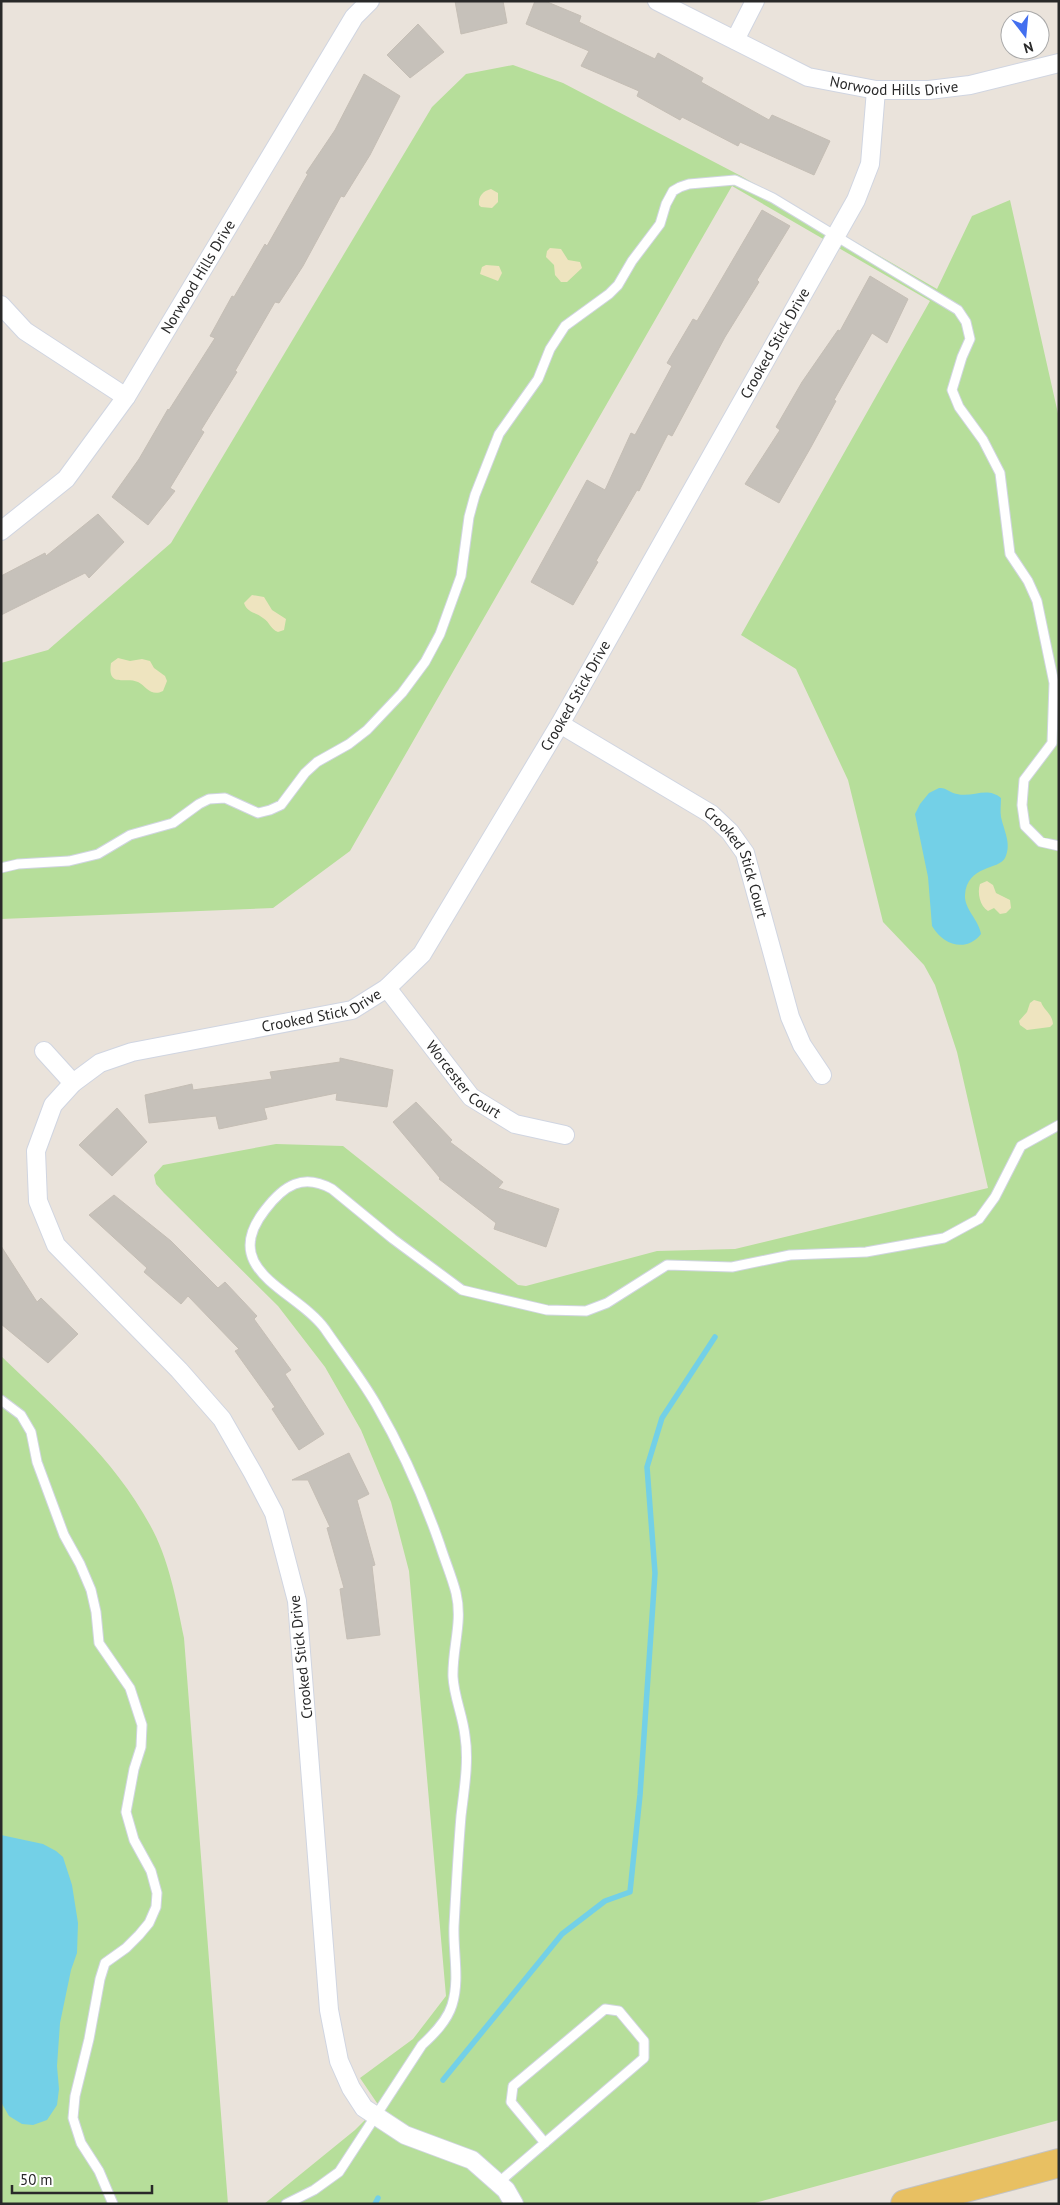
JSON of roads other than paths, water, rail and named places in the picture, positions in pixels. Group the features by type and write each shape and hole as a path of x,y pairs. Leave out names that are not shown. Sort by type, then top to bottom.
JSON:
{"main road":[{"path":"906,2204 1059,2163"}],"street":[{"name":"Norwood Hills Drive","path":"1,531 66,479 126,397 354,17 370,1"},
{"name":"Norwood Hills Drive","path":"657,1 808,77 876,90 929,90 970,85 1059,62"},
{"path":"735,40 755,1"},
{"name":"Crooked Stick Drive","path":"514,2204 506,2190 472,2160 405,2135 364,2108 351,2088 339,2061 329,2010 297,1601 274,1513 222,1419 179,1370 56,1245 38,1202 36,1151 53,1105 73,1083 100,1063 132,1052 352,1010 388,988 422,954 560,724 856,200 870,164 876,90"},
{"path":"1,305 26,331 126,397"},
{"name":"Crooked Stick Court","path":"560,724 711,814 730,832 744,853 790,1017 802,1045 822,1075"},
{"name":"Worcester Court","path":"388,988 472,1097 514,1124 565,1135"},
{"path":"44,1052 73,1083"}],"lane":[{"path":"1,868 18,864 69,861 98,854 130,835 173,823 209,799 225,798 258,813 270,810 280,805 317,762 349,744 367,730 402,693 425,662 440,634 461,576 475,495 499,434 538,380 550,349 565,326 609,294 618,285 632,261 660,224 666,204 673,191 689,184 735,180 773,198 836,235 958,310 966,322 970,339 962,357 952,390 959,407 983,440 1000,473 1010,554 1028,580 1037,601 1054,683 1052,743 1024,780 1022,806 1025,826 1041,842 1059,846"},
{"path":"286,2204 314,2190 338,2172 377,2116 422,2045 439,2029 452,2006 456,1976 454,1928 466,1772 466,1736 453,1680 453,1660 459,1627 459,1608 456,1591 426,1507 376,1403 322,1325 308,1311 261,1274 255,1265 250,1245 252,1231 265,1210 288,1188 295,1184 302,1181 322,1183 462,1290 547,1310 586,1311 607,1303 667,1265 732,1267 790,1255 866,1252 944,1238 979,1219 996,1197 1021,1146 1059,1125"},
{"path":"1,1400 20,1415 30,1432 37,1462 64,1536 80,1564 91,1590 100,1643 130,1688 142,1725 141,1747 134,1768 126,1812 134,1840 152,1871 157,1893 156,1907 149,1923 139,1934 126,1948 105,1963 73,2106 77,2134 99,2171 113,2204"},
{"path":"498,2183 545,2143 644,2058 644,2041 619,2011 605,2009 513,2086 511,2102 545,2143"}],"water":[{"path":"939,788 963,795 990,793 1001,798 1001,817 1008,843 1007,853 1002,862 977,873 967,885 965,900 978,924 981,934 975,940 962,945 948,942 932,926 928,877 915,814 929,793"},
{"path":"1,1835 43,1844 63,1857 72,1885 78,1923 77,1953 71,1970 60,2023 57,2105 47,2120 33,2125 22,2124 9,2116 1,2102"}],"waterway":[{"path":"443,2080 562,1934 605,1901 630,1892 640,1795 655,1573 647,1467 662,1418 715,1337"},
{"path":"375,2204 378,2198"}]}
